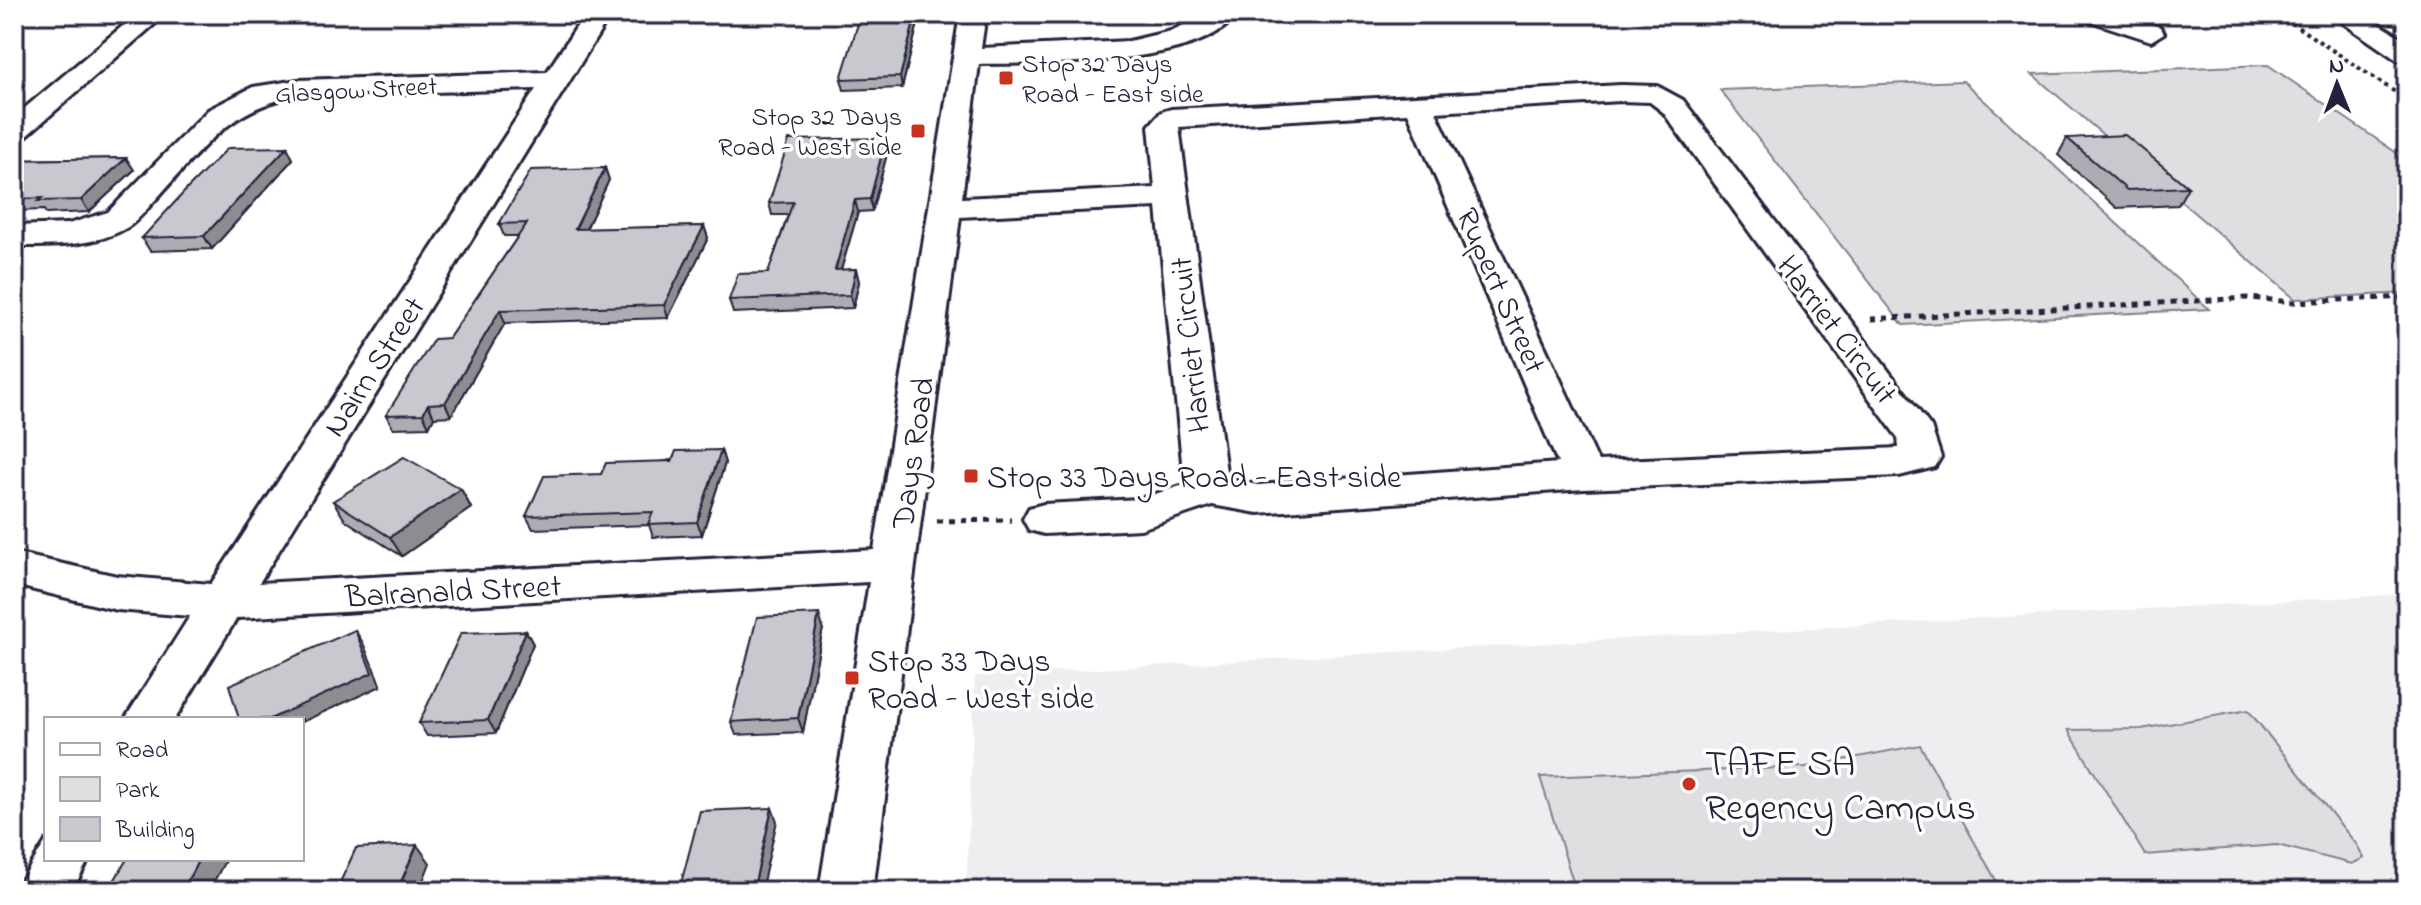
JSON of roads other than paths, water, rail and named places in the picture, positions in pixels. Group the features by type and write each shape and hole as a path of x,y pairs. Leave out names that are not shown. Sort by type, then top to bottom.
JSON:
{"highway":[{"path":"2344,14 2407,54"},
{"path":"2391,14 2407,24"}],"street":[{"path":"14,132 153,14"},
{"name":"Nairn Street","path":"150,717 598,14"},
{"name":"Days Road","path":"846,891 902,522 973,14"},
{"path":"1171,14 1214,20"},
{"path":"2093,14 2151,33"},
{"path":"968,56 1102,51 1180,37 1214,20"},
{"name":"Glasgow Street","path":"14,236 70,236 98,230 119,219 218,116 263,93 298,88 558,80"},
{"name":"Harriet Circuit","path":"1044,519 1141,514 1211,491 1258,499 1584,475 1899,462 1921,457 1917,436 1673,106 1657,94 1419,105 1171,118 1164,126 1203,472 1211,491"},
{"name":"Rupert Street","path":"1419,105 1584,475"},
{"path":"947,208 1173,197"},
{"name":"Balranald Street","path":"14,569 117,593 221,602 895,565"},
{"path":"42,891 61,861"}],"place":[{"name":"Stop 32 Days Road - East side","path":"1006,78"},
{"name":"Stop 32 Days Road - West side","path":"918,131"},
{"name":"Stop 33 Days Road - East side","path":"971,476"},
{"name":"Stop 33 Days Road - West side","path":"852,678"},
{"name":"TAFE SA Regency Campus","path":"1689,784"}]}
